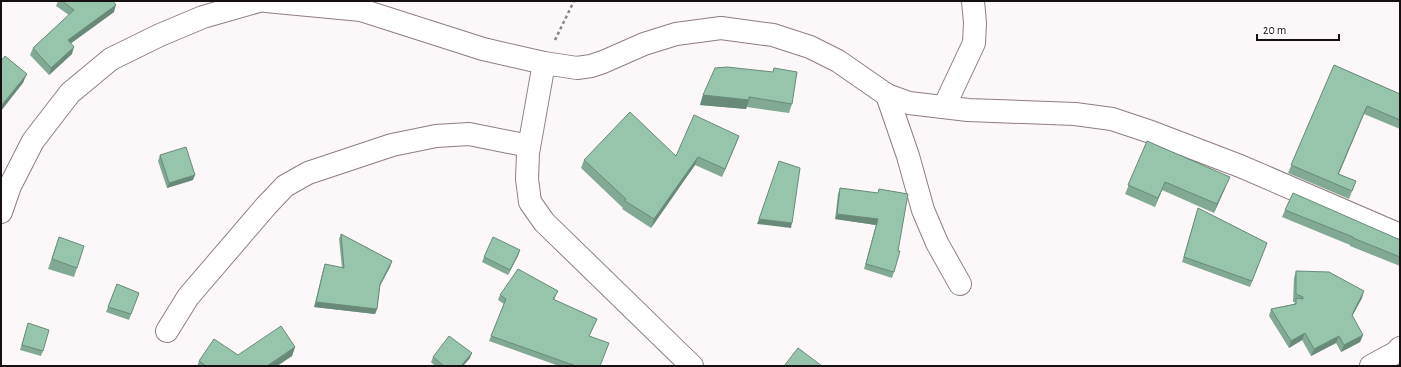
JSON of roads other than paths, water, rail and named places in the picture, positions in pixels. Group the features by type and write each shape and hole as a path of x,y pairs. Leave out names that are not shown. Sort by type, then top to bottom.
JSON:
{"street":[{"path":"1,212 10,186 33,141 70,93 112,59 160,35 203,17 259,1"},
{"path":"266,1 361,10 483,49 544,63 577,68 591,66 644,44 676,34 721,28 773,35 810,47 838,61 887,95 909,103 968,110 1075,114 1112,119 1151,132 1240,166 1400,234"},
{"path":"944,107 974,43 976,23 973,1"},
{"path":"544,63 529,146 527,179 530,202 544,222 692,366"},
{"path":"887,95 908,156 923,210 937,243 960,284"},
{"path":"167,330 188,297 266,206 285,186 308,173 392,145 436,136 469,134 529,146"},
{"path":"1371,366 1395,353 1400,348"}]}
